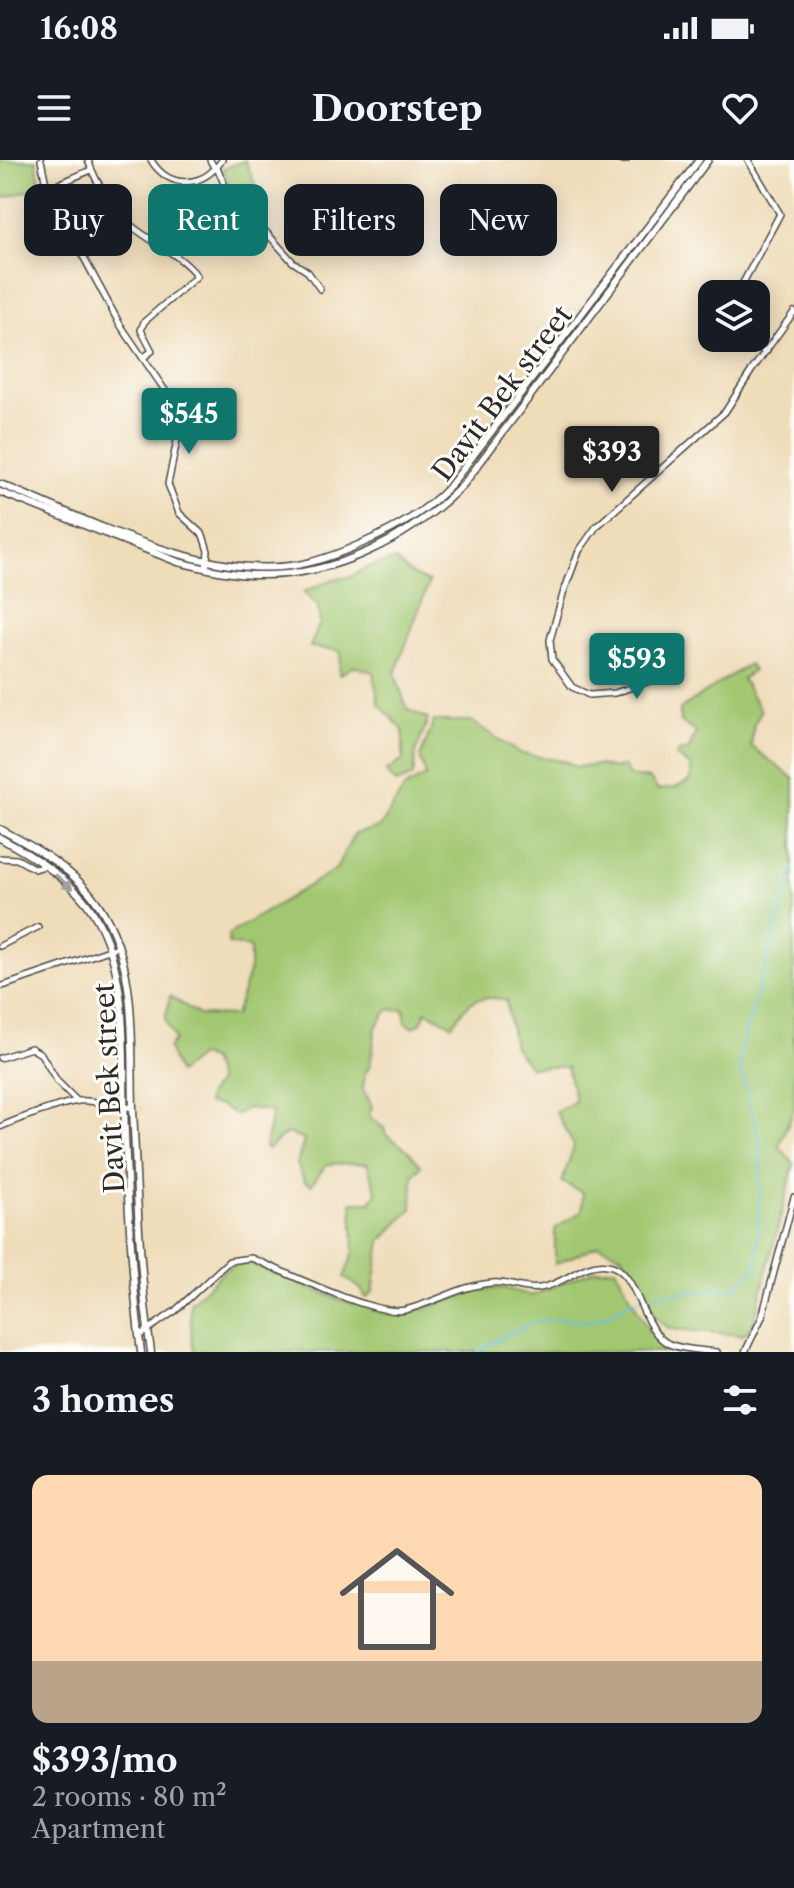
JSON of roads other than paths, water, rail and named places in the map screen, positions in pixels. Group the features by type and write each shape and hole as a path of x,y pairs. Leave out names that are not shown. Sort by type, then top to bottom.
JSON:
{"main road":[{"name":"Davit Bek street","path":"0,492 173,552 246,567 292,566 351,549 395,529 425,510 450,486 523,398 699,160"},
{"name":"Davit Bek street","path":"592,306 708,160"},
{"name":"Davit Bek street","path":"0,484 39,504 178,562 206,569 260,575 296,572 369,551 410,530 432,514 463,485 499,440 523,398"},
{"path":"491,434 491,441 499,440"},
{"name":"Davit Bek street","path":"0,829 45,855 79,882 101,908 118,947 130,1004 133,1107 151,1352"},
{"name":"Davit Bek street","path":"0,838 44,866 84,900 110,949 119,992 141,1352"}],"street":[{"path":"41,160 46,184"},
{"path":"88,160 107,197 132,226 166,248 197,276 144,322 141,330 152,351 144,357"},
{"path":"151,160 162,176 174,181 203,177 222,160"},
{"path":"210,160 236,212 255,220 293,262 308,272 320,289"},
{"path":"619,160 626,160"},
{"path":"745,280 780,214 748,160"},
{"path":"59,184 91,170"},
{"path":"83,256 119,323 175,405 180,426 168,484 179,513 203,535 208,561 206,569"},
{"path":"770,347 794,312"},
{"path":"678,671 615,693 589,695 572,687 562,675 552,659 550,640 579,551 596,527 725,412 766,352"},
{"path":"0,858 17,859 35,869 44,866"},
{"path":"0,946 38,927"},
{"path":"0,987 118,947"},
{"path":"0,1058 31,1048 41,1054 57,1081 77,1101"},
{"path":"0,1127 77,1101 133,1107"},
{"path":"745,1352 762,1317 794,1197"},
{"path":"139,1336 175,1311 229,1261 240,1258 251,1258 326,1289 394,1312 472,1286 506,1283 530,1289 543,1288 593,1265 610,1265 622,1271 660,1337 669,1344 717,1352"}],"waterway":[{"path":"641,1299 735,1288 757,1265 761,1145 738,1059 794,868"},
{"path":"479,1352 531,1324 547,1320 598,1319 637,1300"}]}
